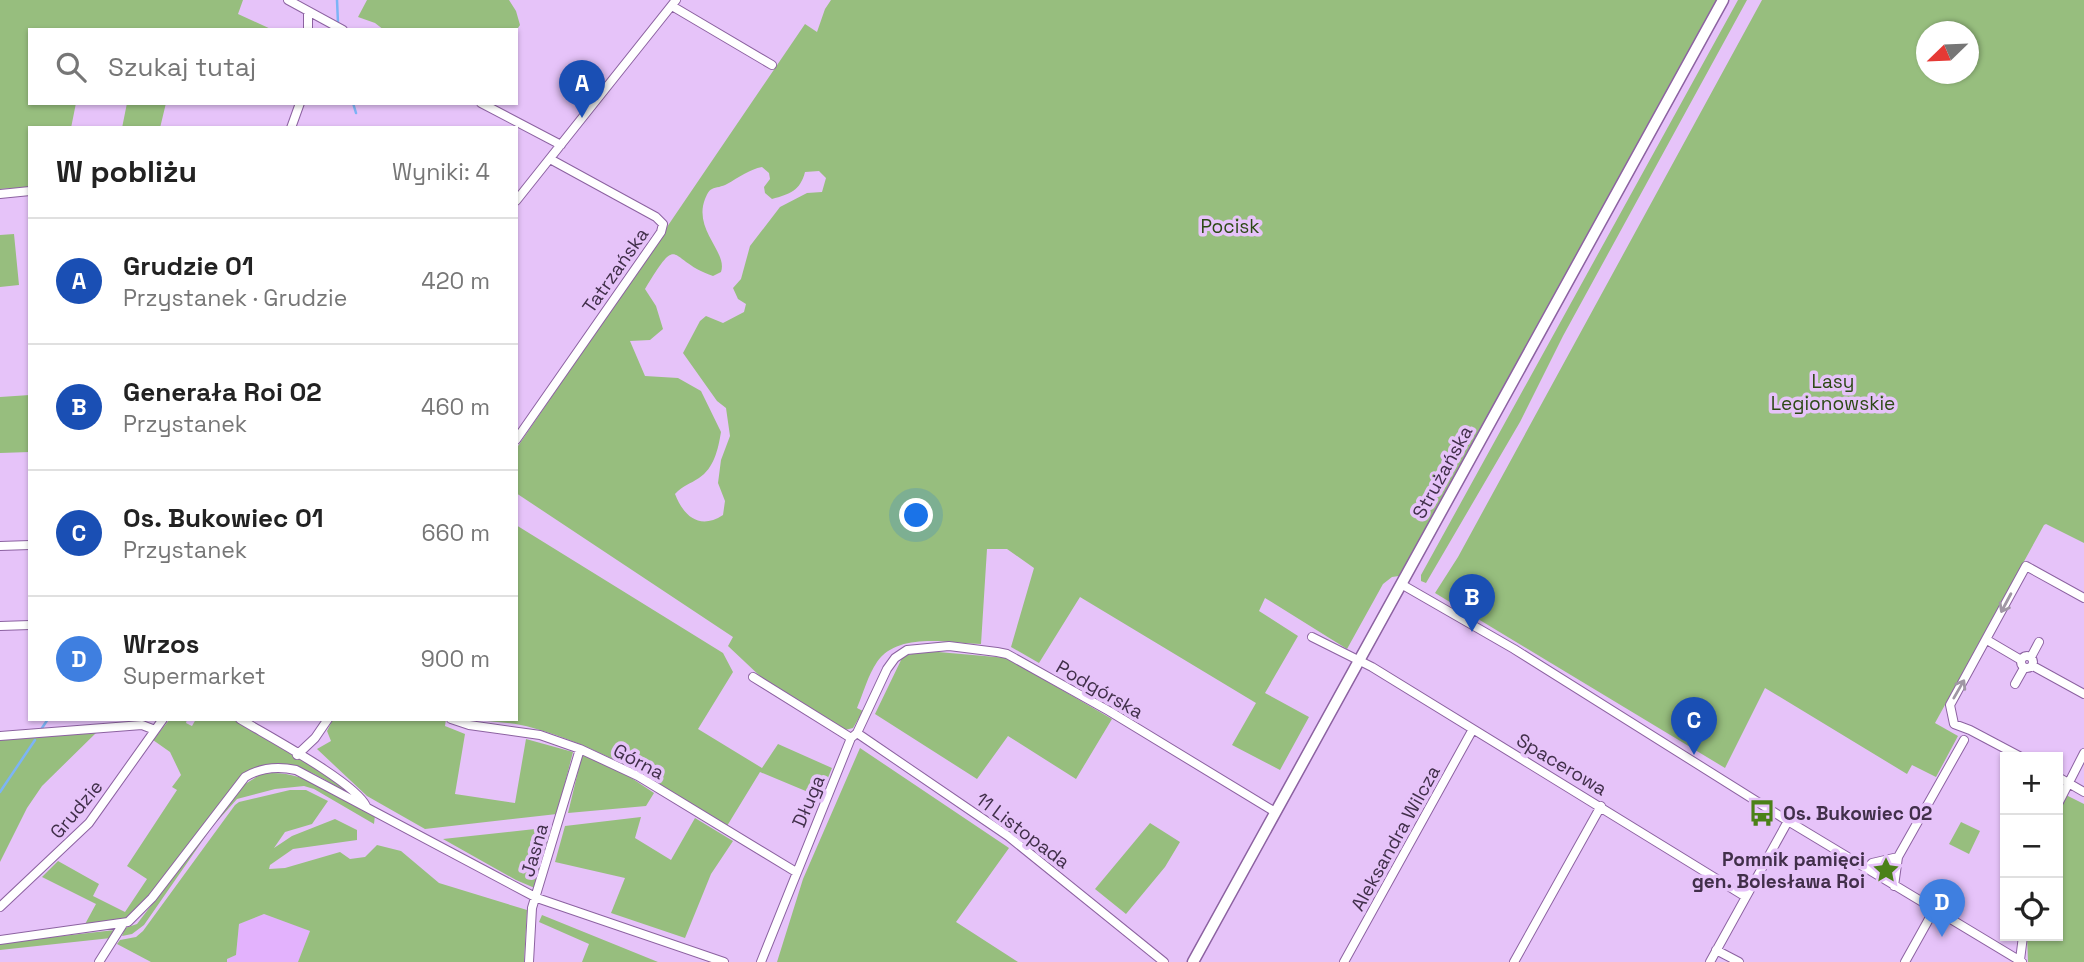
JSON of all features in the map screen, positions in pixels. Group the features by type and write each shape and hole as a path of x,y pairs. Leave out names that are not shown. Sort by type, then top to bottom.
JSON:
{"main road":[{"name":"Strużańska","path":"1193,962 1724,0"}],"street":[{"path":"288,0 339,28"},
{"path":"518,199 674,3 772,65"},
{"path":"308,11 308,28"},
{"path":"292,126 299,105"},
{"path":"485,105 561,145"},
{"name":"Tatrzańska","path":"518,437 661,232 663,224 656,217 550,159"},
{"path":"0,194 28,191"},
{"path":"0,546 28,545"},
{"path":"2012,752 1954,724 1950,705 2026,566 2084,598"},
{"path":"1401,584 1514,649 1788,821 2021,961 2022,941"},
{"path":"0,626 28,625"},
{"name":"Spacerowa","path":"1312,637 1360,659 1746,897"},
{"path":"1987,640 2084,694"},
{"path":"2015,684 2039,642"},
{"name":"Podgórska","path":"895,658 907,650 929,646 1007,654 1109,711 1275,812"},
{"name":"Długa","path":"761,962 854,736 895,658"},
{"name":"11 Listopada","path":"753,677 854,736 1008,836 1164,962"},
{"name":"Grudzie","path":"0,907 89,823 162,721"},
{"path":"243,721 346,783 362,798 366,806"},
{"path":"297,755 316,738 327,721"},
{"name":"Górna","path":"457,721 540,735 580,749 638,776 796,872"},
{"path":"0,736 142,725 155,730"},
{"name":"Aleksandra Wilcza","path":"1344,962 1473,729"},
{"path":"1894,886 1898,857 1964,740"},
{"name":"Jasna","path":"529,962 532,908 580,749"},
{"path":"2063,794 2084,753"},
{"path":"0,940 123,924 134,918 245,777 256,771 275,768 296,770 537,898 724,962"},
{"path":"2063,780 2084,792"},
{"path":"1514,962 1601,806"},
{"path":"1710,962 1788,821"},
{"path":"1866,869 1872,863 1898,857"},
{"path":"1905,962 1934,910"},
{"path":"99,962 123,924"},
{"path":"1716,950 1739,962"}],"shaded area":[{"path":"264,914 311,931 298,962 227,962 227,959 236,955 239,924"}],"green space":[{"path":"0,0 243,0 238,14 269,28 28,28 28,105 76,105 71,126 28,126 28,187 0,189"},
{"path":"367,0 509,0 520,25 518,28 381,28 358,17"},
{"name":"Pocisk","path":"831,0 1718,0 1399,576 1392,577 1383,584 1347,649 1265,598 1259,611 1298,636 1265,693 1309,717 1280,770 1232,745 1256,703 1080,597 1039,663 1011,647 1034,568 1007,549 987,549 981,644 911,642 886,652 871,673 857,708 863,711 853,728 845,730 762,678 728,646 733,637 518,494 518,446 805,24 817,32","holes":["762,167 769,173 770,179 764,187 765,193 772,199 793,191 800,184 805,172 819,171 826,178 822,192 807,193 780,207 750,246 741,279 733,288 738,299 746,304 744,312 723,323 706,316 700,321 683,353 717,401 726,408 730,436 721,460 718,483 725,501 723,515 700,521 688,515 675,494 704,474 712,464 721,432 701,391 678,378 645,376 630,341 650,340 663,329 656,306 645,289 670,255 675,255 713,276 721,272 720,257 703,221 705,199 710,191"]},
{"path":"1738,0 1747,0 1563,336 1520,422 1426,583 1421,581 1421,575"},
{"name":"Lasy Legionowskie","path":"1762,0 2084,0 2084,543 2044,525 1935,723 1958,736 1936,777 1912,765 1907,774 1765,688 1725,768 1435,593 1458,557"},
{"path":"127,105 166,105 160,126 122,126"},
{"path":"14,234 19,285 0,287 0,235"},
{"path":"28,395 28,452 0,453 0,397"},
{"path":"518,526 723,653 733,672 698,729 762,768 778,744 832,768 820,797 760,772 727,826 633,770 585,746 509,723 489,721 518,721"},
{"path":"927,651 1007,658 1112,719 1076,779 1008,736 977,779 875,714 903,656"},
{"path":"168,721 186,721 192,726 195,721 236,721 341,784 353,796 299,768 271,764 256,768 241,776 136,913 121,921 84,926 96,904 42,877 58,861 99,884 93,896 125,912 147,879 127,866 177,790 172,787 181,775 170,752 153,740"},
{"path":"332,721 446,721 445,726 465,734 455,794 515,803 526,739 573,752 557,814 425,829 367,796 317,749 331,741 327,731"},
{"path":"98,731 42,786 27,808 0,862 0,739"},
{"path":"860,748 1009,848 956,922 1018,962 777,962 803,879"},
{"path":"582,755 624,773 654,793 646,806 568,813"},
{"path":"261,774 300,777 326,788 375,815 374,824 314,789 304,786 275,789 237,799 212,827 144,925 132,934 122,936 125,928 137,924 242,786"},
{"path":"290,790 306,790 328,801 312,824 285,832 274,848 292,836 335,819 357,830 357,840 293,849 270,865 269,869 285,868 340,852 350,859 365,857 377,845 401,851 439,883 527,910 524,962 298,962 310,931 264,914 239,924 236,955 227,959 227,962 151,962 117,944 120,940 136,937 143,931 235,805"},
{"path":"2066,795 2084,804 2084,962 2028,962 2027,941 2063,941 2063,801"},
{"path":"641,817 635,838 671,860 695,818 733,841 711,874 685,938 611,913 625,878 555,862 565,826"},
{"path":"1961,822 1980,831 1969,854 1949,844"},
{"path":"1150,823 1180,842 1165,867 1126,914 1095,889"},
{"path":"553,827 537,889 443,839"},
{"path":"542,915 658,962 582,962 589,944 539,922"},
{"path":"115,930 111,938 0,950 0,943"}],"waterway":[{"path":"337,0 338,23"},
{"path":"354,105 356,113"},
{"path":"42,728 47,721"},
{"path":"0,792 35,740"}],"place":[{"name":"Grudzie 01","path":"582,118"},
{"name":"Generała Roi 02","path":"1472,632"},
{"name":"Os. Bukowiec 01","path":"1694,755"},
{"name":"Os. Bukowiec 02","path":"1762,813"},
{"name":"Pomnik pamięci gen. Bolesława Roi","path":"1886,870"},
{"name":"Wrzos","path":"1942,937"}]}
